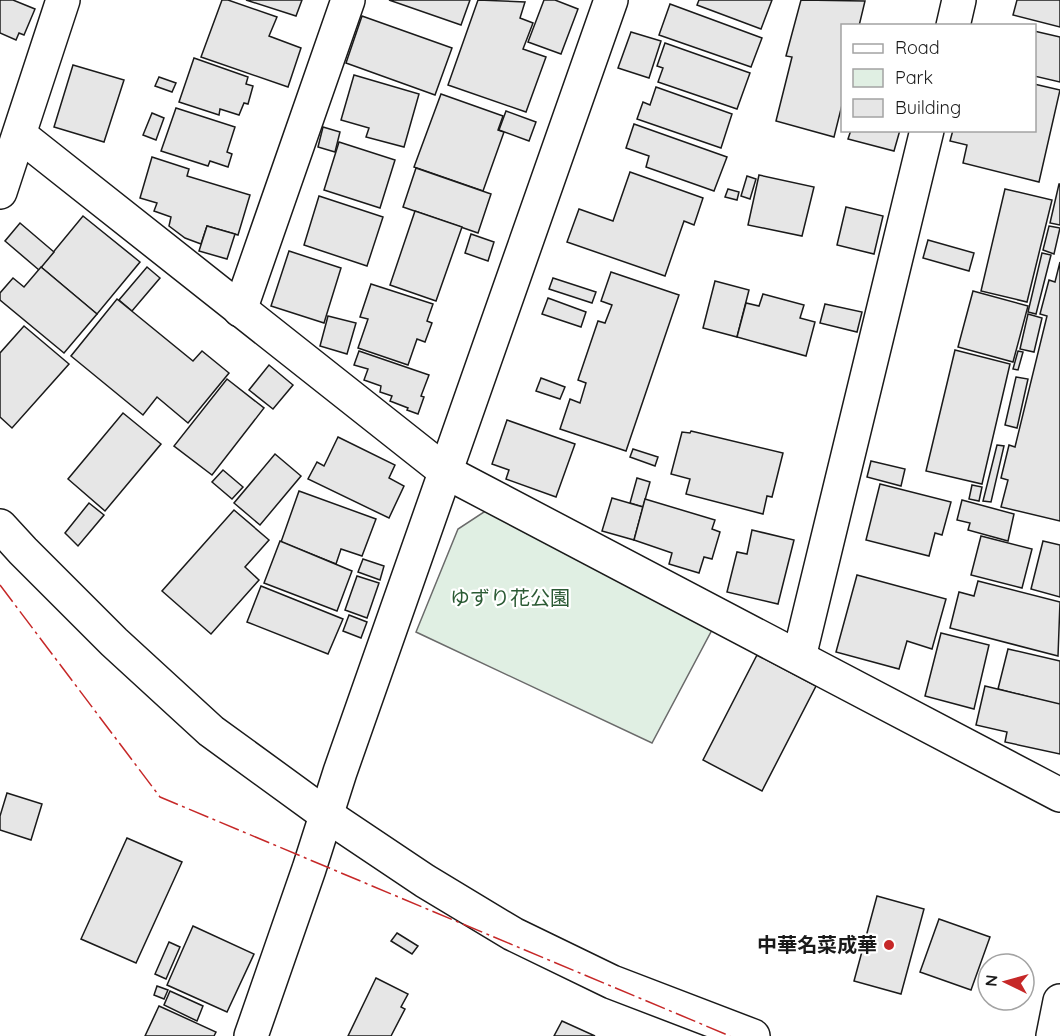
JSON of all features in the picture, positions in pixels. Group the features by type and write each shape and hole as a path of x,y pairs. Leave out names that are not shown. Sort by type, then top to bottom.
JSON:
{"street":[{"path":"0,192 63,0"},
{"path":"240,310 348,0"},
{"path":"251,1036 309,869 325,814 612,0"},
{"path":"953,24 959,0"},
{"path":"799,657 927,132"},
{"path":"20,135 446,472 1060,795"},
{"path":"0,526 22,551 114,642 212,731 325,814 425,881 513,934 612,982 753,1036"},
{"path":"1053,1036 1060,1001"}],"green space":[{"name":"ゆずり花公園","path":"490,508 713,628 652,743 416,632 458,529"}],"building":[{"path":"0,0 13,0 35,9 24,35 19,33 16,40 0,33"},
{"path":"222,0 277,17 269,36 301,48 288,87 201,57"},
{"path":"246,0 302,0 296,16"},
{"path":"389,0 470,0 461,25"},
{"path":"478,0 525,2 520,18 533,23 523,49 546,57 526,112 448,85"},
{"path":"544,0 555,0 578,9 561,54 528,42"},
{"path":"699,0 772,0 761,29 697,5"},
{"path":"801,0 865,1 859,24 841,24 841,109 834,137 776,121 792,57 786,56"},
{"path":"1017,0 1060,0 1060,27 1013,15"},
{"path":"670,4 762,38 751,67 659,35"},
{"path":"362,16 452,48 435,95 346,63"},
{"path":"1036,31 1060,37 1060,82 1036,76"},
{"path":"631,32 661,41 649,78 618,68"},
{"path":"665,43 750,73 737,109 658,82 663,68 657,66"},
{"path":"194,58 248,77 246,84 253,86 248,104 244,103 239,115 220,109 219,115 179,102"},
{"path":"73,65 124,80 104,142 54,127"},
{"path":"354,75 419,94 404,147 366,137 369,128 341,120"},
{"path":"159,77 176,83 172,92 155,86"},
{"path":"1036,84 1060,90 1039,182 963,163 967,145 950,141 952,132 1036,132"},
{"path":"656,87 732,114 721,148 637,119 643,102 650,105"},
{"path":"441,94 503,116 498,130 504,132 483,191 414,167"},
{"path":"176,108 235,127 227,152 232,154 228,167 210,161 208,166 161,151"},
{"path":"506,111 536,122 529,141 499,130"},
{"path":"152,113 164,118 156,140 143,135"},
{"path":"634,124 727,157 714,191 646,167 649,156 626,148"},
{"path":"323,127 340,132 335,152 318,147"},
{"path":"850,132 899,132 894,151 848,139"},
{"path":"339,142 395,160 380,208 324,190"},
{"path":"152,157 189,169 187,176 250,195 238,235 207,226 201,244 185,238 169,226 171,217 154,211 157,203 140,198"},
{"path":"416,168 491,194 478,233 403,207"},
{"path":"630,172 703,198 694,225 684,221 665,276 567,242 579,209 613,221"},
{"path":"759,175 814,187 802,236 748,225"},
{"path":"747,176 756,179 750,199 741,196"},
{"path":"1060,184 1060,225 1050,223"},
{"path":"728,189 739,192 737,200 725,197"},
{"path":"1005,189 1052,200 1027,302 981,291"},
{"path":"319,196 383,217 367,266 304,245"},
{"path":"846,207 883,216 874,254 837,245"},
{"path":"415,211 462,227 436,301 390,285"},
{"path":"83,216 140,262 97,314 41,267"},
{"path":"20,223 54,252 39,270 5,241"},
{"path":"207,226 235,234 227,259 199,251"},
{"path":"1049,226 1060,228 1054,254 1043,250"},
{"path":"471,234 494,242 488,261 465,253"},
{"path":"928,240 974,253 969,271 923,258"},
{"path":"289,251 341,268 324,323 271,306"},
{"path":"1042,253 1051,255 1036,314 1028,312"},
{"path":"1060,262 1060,521 1001,507 1008,480 1001,478 1009,445 1015,447 1047,316 1040,314 1049,280 1055,282"},
{"path":"41,267 97,314 64,353 0,300 0,293 13,278 24,287"},
{"path":"147,267 160,278 132,311 119,300"},
{"path":"611,272 679,295 626,451 560,429 570,399 580,403 586,383 578,380 598,321 605,323 612,305 601,301"},
{"path":"553,278 596,292 592,303 549,289"},
{"path":"715,281 749,290 737,337 703,328"},
{"path":"371,284 433,304 427,321 432,323 425,342 417,339 408,365 358,348 368,319 360,317"},
{"path":"973,291 1028,306 1013,362 958,347"},
{"path":"763,294 804,305 800,318 815,322 806,356 737,337 746,303 759,306"},
{"path":"548,298 586,312 581,327 542,314"},
{"path":"117,299 193,361 202,351 229,373 188,423 157,397 143,415 71,356"},
{"path":"825,304 862,312 857,332 820,323"},
{"path":"1028,314 1042,318 1034,352 1020,349"},
{"path":"328,316 356,323 347,354 320,346"},
{"path":"24,326 69,364 12,428 0,417 0,353"},
{"path":"955,350 1010,364 982,484 926,471"},
{"path":"359,351 429,375 421,396 424,397 418,414 390,401 392,396 380,392 381,386 364,380 368,369 354,365"},
{"path":"1018,351 1023,352 1018,370 1013,369"},
{"path":"269,365 293,385 273,409 249,390"},
{"path":"1016,377 1028,379 1017,428 1005,425"},
{"path":"541,378 565,387 560,399 536,391"},
{"path":"227,379 264,408 212,475 174,446"},
{"path":"123,413 161,444 105,511 68,479"},
{"path":"507,420 575,444 556,497 506,479 509,470 492,464"},
{"path":"691,431 783,453 772,497 767,496 763,514 686,494 690,479 671,474 682,432 690,433"},
{"path":"338,437 395,465 389,478 404,486 389,518 308,479 317,462 324,466"},
{"path":"997,445 1004,446 991,502 983,501"},
{"path":"633,449 658,457 655,466 630,457"},
{"path":"275,454 301,476 260,525 234,503"},
{"path":"871,461 905,469 901,486 867,477"},
{"path":"223,470 243,487 232,499 212,482"},
{"path":"637,478 650,482 643,507 630,503"},
{"path":"880,484 951,502 942,535 935,533 929,556 866,540"},
{"path":"972,485 982,487 979,501 969,499"},
{"path":"299,491 376,519 362,556 341,549 336,564 281,542"},
{"path":"612,498 643,507 634,540 602,531"},
{"path":"645,499 715,520 712,529 720,532 712,559 704,557 699,573 669,564 672,553 634,540"},
{"path":"962,500 1014,514 1008,541 968,530 970,523 957,520"},
{"path":"89,503 104,515 78,546 65,533"},
{"path":"234,510 269,540 245,567 259,580 211,634 162,591"},
{"path":"752,530 794,540 778,604 727,592 737,552 747,554"},
{"path":"981,536 1032,549 1022,588 971,575"},
{"path":"280,541 352,571 337,611 264,583"},
{"path":"1043,541 1060,545 1060,597 1031,589"},
{"path":"363,559 384,566 380,580 358,572"},
{"path":"857,575 946,599 932,649 907,641 899,669 836,652"},
{"path":"357,576 379,583 367,618 345,610"},
{"path":"978,581 1060,602 1058,656 950,628 959,592 974,596"},
{"path":"261,586 343,619 328,654 247,622"},
{"path":"349,615 367,622 361,638 343,631"},
{"path":"941,633 989,645 974,709 925,696"},
{"path":"1008,649 1060,661 1060,705 998,689"},
{"path":"757,655 816,686 762,791 703,760"},
{"path":"985,686 1060,704 1060,754 1005,742 1007,732 976,725"},
{"path":"7,793 42,804 31,840 0,830 0,816"},
{"path":"127,838 182,862 136,963 81,939"},
{"name":"中華名菜成華","path":"877,896 924,909 901,994 854,981"},
{"path":"939,919 990,937 985,952 976,952 976,976 971,990 920,972"},
{"path":"193,926 254,954 227,1012 167,985"},
{"path":"397,933 418,946 412,954 391,941"},
{"path":"169,942 180,947 166,979 155,974"},
{"path":"376,978 408,994 401,1007 405,1009 391,1036 348,1036"},
{"path":"157,986 168,990 164,999 154,995"},
{"path":"170,991 203,1006 197,1021 164,1005"},
{"path":"159,1006 216,1032 214,1036 145,1036"},
{"path":"562,1021 595,1036 554,1036"}],"power":[{"path":"0,585 160,797 730,1036"}],"place":[{"name":"中華名菜成華","path":"889,945"}]}
